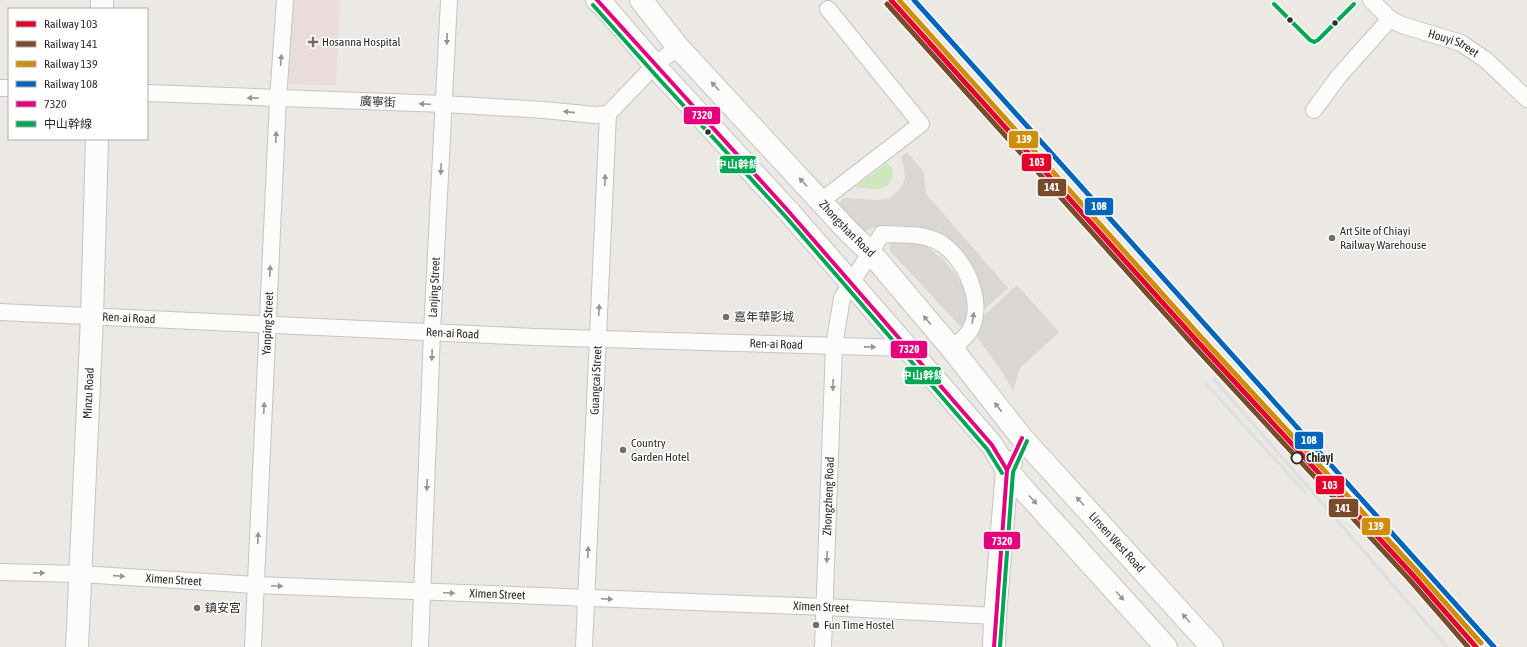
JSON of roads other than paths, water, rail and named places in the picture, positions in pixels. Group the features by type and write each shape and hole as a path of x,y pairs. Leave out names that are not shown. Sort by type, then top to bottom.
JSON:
{"main road":[{"path":"597,0 605,7 655,66 790,213 992,445 1007,470 1166,647"},
{"name":"Zhongshan Road","path":"642,0 678,47 870,253 953,350 1022,438"},
{"name":"Minzu Road","path":"77,647 92,317 97,140"},
{"path":"994,647 995,616 1007,470 1022,438"},
{"name":"Linsen West Road","path":"1022,438 1212,647"}],"street":[{"name":"Yanping Street","path":"253,647 278,99 285,0"},
{"name":"Lanjing Street","path":"420,647 424,592 432,332 449,0"},
{"name":"Houyi Street","path":"1371,0 1390,19 1402,25 1462,43 1486,60 1527,99"},
{"path":"821,201 921,124 828,8"},
{"path":"1314,110 1339,76 1390,19"},
{"path":"608,114 655,66 678,47"},
{"name":"廣寧街","path":"148,93 444,104 544,110 595,115 608,114"},
{"name":"Guangcai Street","path":"584,647 608,114"},
{"name":"Zhongzheng Road","path":"823,647 834,346 842,298 882,234 918,235 936,241 954,252 972,286 974,317 970,329 953,350"},
{"name":"Ren-ai Road","path":"0,312 598,339 906,348"},
{"name":"Ximen Street","path":"0,572 80,574 256,586 825,607 995,616"}],"railway":[{"path":"1214,379 1447,647"},
{"path":"1206,384 1305,492"}],"rail line":[{"name":"103","path":"891,0 1197,341 1412,574 1476,647"},
{"name":"139","path":"899,0 1201,337 1416,570 1481,643"},
{"name":"108","path":"914,0 1494,647"},
{"name":"141","path":"887,4 1193,345 1408,578 1468,647"}],"place":[{"name":"Hosanna Hospital","path":"313,42"},
{"name":"Art Site of Chiayi Railway Warehouse","path":"1332,238"},
{"name":"嘉年華影城","path":"726,317"},
{"name":"Country Garden Hotel","path":"623,450"},
{"name":"Chiayi","path":"1297,458"},
{"name":"鎮安宮","path":"197,608"},
{"name":"Fun Time Hostel","path":"816,625"}]}
